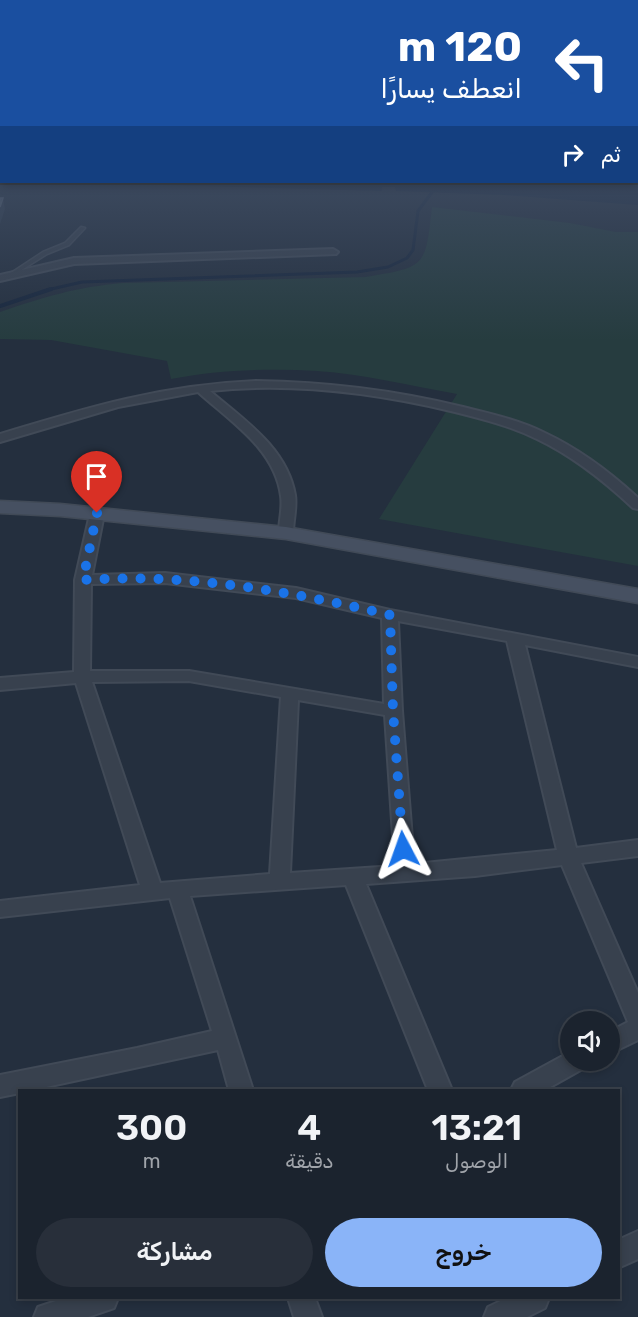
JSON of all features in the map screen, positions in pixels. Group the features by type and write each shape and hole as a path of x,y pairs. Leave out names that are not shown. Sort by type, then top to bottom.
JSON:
{"main road":[{"path":"0,507 97,513 285,533 638,596"}],"street":[{"path":"5,277 52,264 74,261 333,252"},
{"path":"0,438 128,400 200,388 306,386 353,390 436,403 525,428 565,449 607,477 638,505"},
{"path":"200,388 271,454 283,474 288,497 285,533"},
{"path":"97,513 83,580 82,677 153,893"},
{"path":"83,580 165,578 234,584 296,593 390,615 638,662"},
{"path":"390,615 393,711 405,872"},
{"path":"514,639 569,858 638,1019"},
{"path":"0,684 82,677 189,676 393,711"},
{"path":"280,880 290,693"},
{"path":"0,909 280,880 475,868 638,848"},
{"path":"353,876 440,1089"},
{"path":"177,889 241,1089"},
{"path":"620,1038 638,1028"},
{"path":"0,1086 137,1059 226,1038"},
{"path":"525,1089 560,1070"},
{"path":"620,1254 638,1244"},
{"path":"48,1317 101,1299"},
{"path":"302,1299 308,1317"},
{"path":"498,1317 533,1299"}],"lane":[{"path":"5,277 45,253 67,244 83,228"}],"green space":[{"path":"430,218 531,218 616,232 638,232 638,566 379,519 457,394 370,377 317,371 243,371 171,379 167,361 51,340 0,339 0,312 75,290 123,283 365,277 412,266 424,253"}],"waterway":[{"path":"50,289 82,282 357,272 388,267 407,258 413,250 417,218"},
{"path":"0,306 50,289"}],"route":[{"path":"97,513 83,580 127,577 165,578 234,584 296,593 390,615 393,711 403,849"}]}
